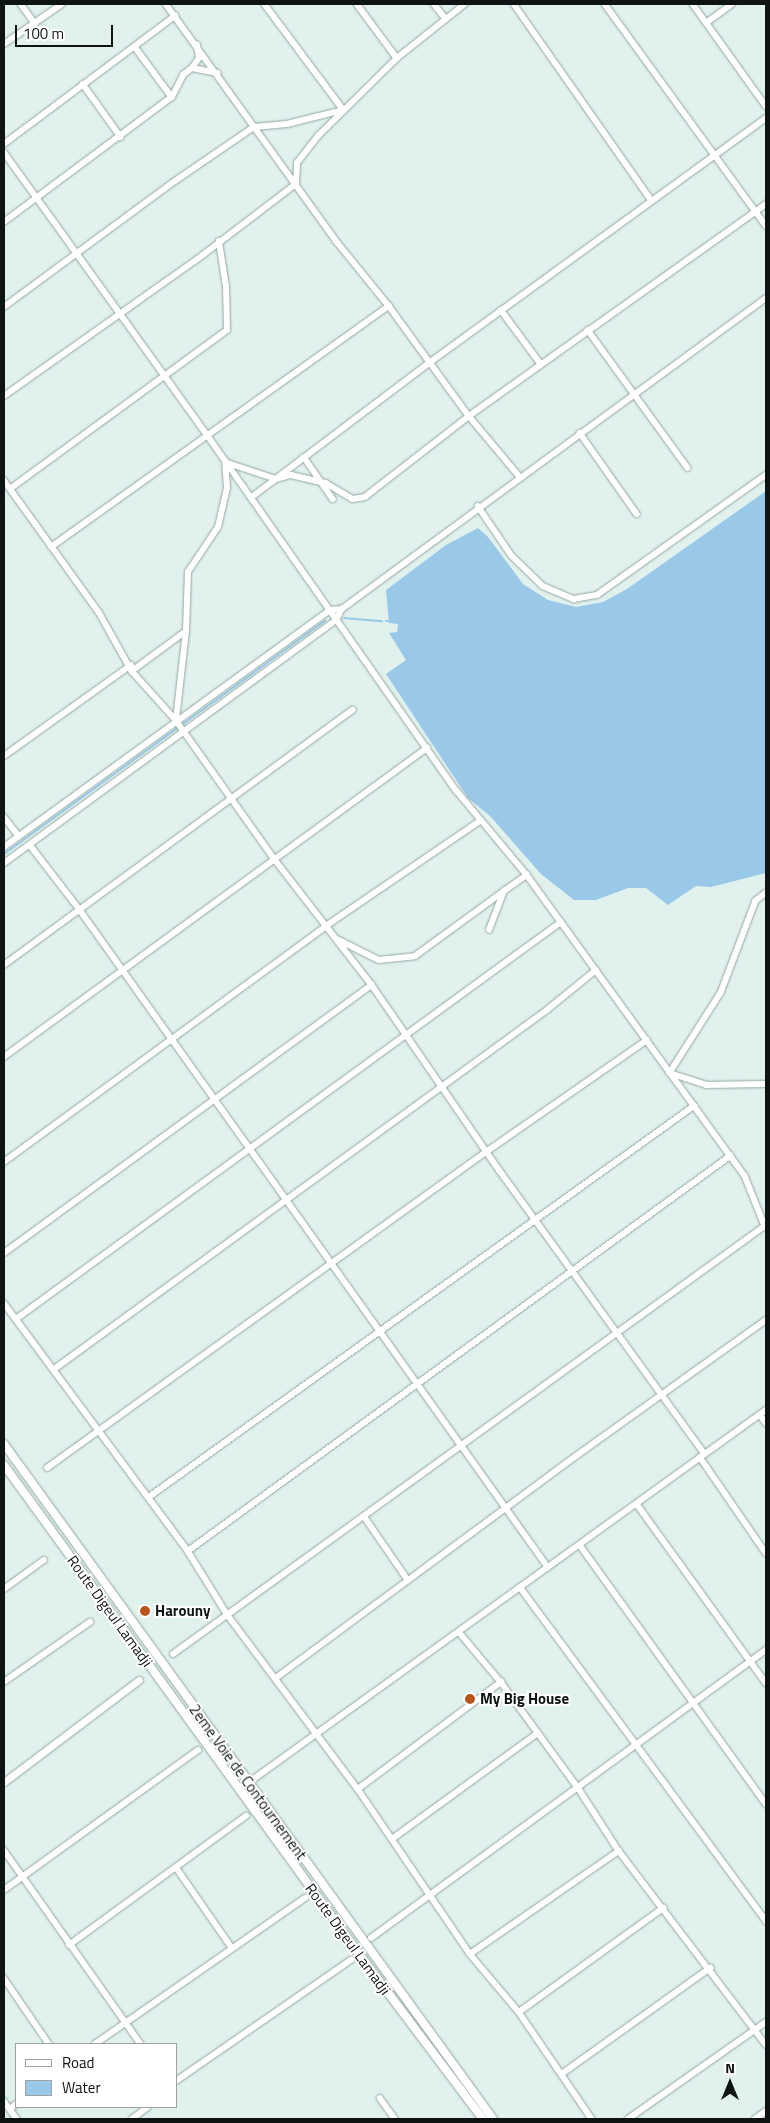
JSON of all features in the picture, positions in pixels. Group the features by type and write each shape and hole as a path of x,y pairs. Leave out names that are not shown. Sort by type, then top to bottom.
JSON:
{"main road":[{"name":"2eme Voie de Contournement","path":"4,1444 491,2119"},
{"name":"Route Digeul Lamadji","path":"4,1465 483,2119"}],"street":[{"path":"22,4 34,23"},
{"path":"4,44 62,4"},
{"path":"166,4 218,73 254,127 338,243 389,306 469,416 520,476"},
{"path":"264,4 343,110"},
{"path":"358,4 397,58"},
{"path":"434,4 446,19"},
{"path":"296,184 297,163 343,110 397,58 465,4"},
{"path":"514,4 651,200"},
{"path":"605,4 766,226"},
{"path":"693,4 766,106"},
{"path":"706,23 732,4"},
{"path":"4,144 175,16"},
{"path":"4,222 121,137 172,97 183,75 192,68 199,58 197,45"},
{"path":"136,46 172,97"},
{"path":"192,68 218,73"},
{"path":"83,84 121,137"},
{"path":"4,307 175,181 254,127 288,124 343,110"},
{"path":"252,497 429,363 766,118"},
{"path":"4,152 252,497 426,748 480,821 527,875 730,1156 749,1183 766,1225 173,1654"},
{"path":"4,396 219,242 296,184"},
{"path":"226,461 276,479 291,475 321,482 352,499 365,497 469,416 766,204"},
{"path":"10,489 227,330 226,287 219,242"},
{"path":"4,847 330,610 342,609 478,506 766,298"},
{"path":"51,547 389,306"},
{"path":"501,310 541,364"},
{"path":"588,330 688,468"},
{"path":"580,433 637,514"},
{"path":"304,457 333,499"},
{"path":"177,722 186,631 188,572 218,527 227,488 226,461"},
{"path":"478,506 512,556 543,586 574,599 597,595 766,475"},
{"path":"4,480 98,612 132,668 177,722 276,861 372,985 486,1152 662,1393 766,1553"},
{"path":"4,864 338,620 342,609"},
{"path":"4,756 186,631"},
{"path":"4,965 353,710"},
{"path":"4,1057 276,861 426,748"},
{"path":"4,817 19,836"},
{"path":"4,1162 172,1041 326,926 480,821"},
{"path":"30,845 80,910 121,972 215,1099 284,1199 461,1447 507,1507 548,1567"},
{"path":"335,938 379,960 415,956 527,875"},
{"path":"489,930 504,891"},
{"path":"670,1073 721,993 756,901 766,894"},
{"path":"16,1319 562,922"},
{"path":"53,1370 284,1199 442,1086 596,970"},
{"path":"4,1252 372,985"},
{"path":"47,1468 486,1152 647,1040"},
{"path":"670,1073 706,1085 766,1084"},
{"path":"149,1497 694,1106"},
{"path":"188,1551 730,1156"},
{"path":"4,1303 188,1551 227,1614 276,1678 315,1735 358,1789 431,1892 470,1954 519,2012 563,2073 592,2119"},
{"path":"276,1678 662,1393 766,1320"},
{"path":"255,1778 766,1410"},
{"path":"760,1414 766,1423"},
{"path":"637,1504 766,1683"},
{"path":"364,1516 408,1580"},
{"path":"580,1545 766,1804"},
{"path":"4,1589 44,1560"},
{"path":"520,1587 766,1921"},
{"path":"4,1682 90,1622"},
{"path":"459,1632 501,1682 579,1789 618,1851 710,1968 766,2045"},
{"path":"371,1938 431,1892 579,1789 636,1744 766,1650"},
{"path":"4,1782 139,1680"},
{"path":"358,1789 501,1682"},
{"path":"392,1839 538,1733"},
{"path":"4,1890 198,1750"},
{"path":"69,1945 246,1816"},
{"path":"4,1850 69,1945 140,2043"},
{"path":"470,1954 618,1851"},
{"path":"176,1867 232,1948"},
{"path":"96,2043 305,1898"},
{"path":"519,2012 664,1908"},
{"path":"178,2080 351,1960"},
{"path":"563,2073 710,1968"},
{"path":"4,1978 48,2043"},
{"path":"628,2119 766,2022"},
{"path":"380,2098 395,2119"},
{"path":"4,2101 16,2119"},
{"path":"10,2109 15,2105"},
{"path":"132,2119 147,2108"},
{"path":"755,2119 766,2111"}],"water":[{"path":"766,491 766,873 711,887 696,886 668,905 646,888 628,888 596,900 574,900 541,874 490,816 468,798 386,674 406,660 389,633 397,632 398,624 389,623 386,590 446,545 478,528 488,537 523,584 548,600 576,607 603,602 627,589"}],"waterway":[{"path":"344,618 382,621"},
{"path":"4,854 325,621"}],"place":[{"name":"Harouny","path":"145,1611"},
{"name":"My Big House","path":"470,1699"}]}
